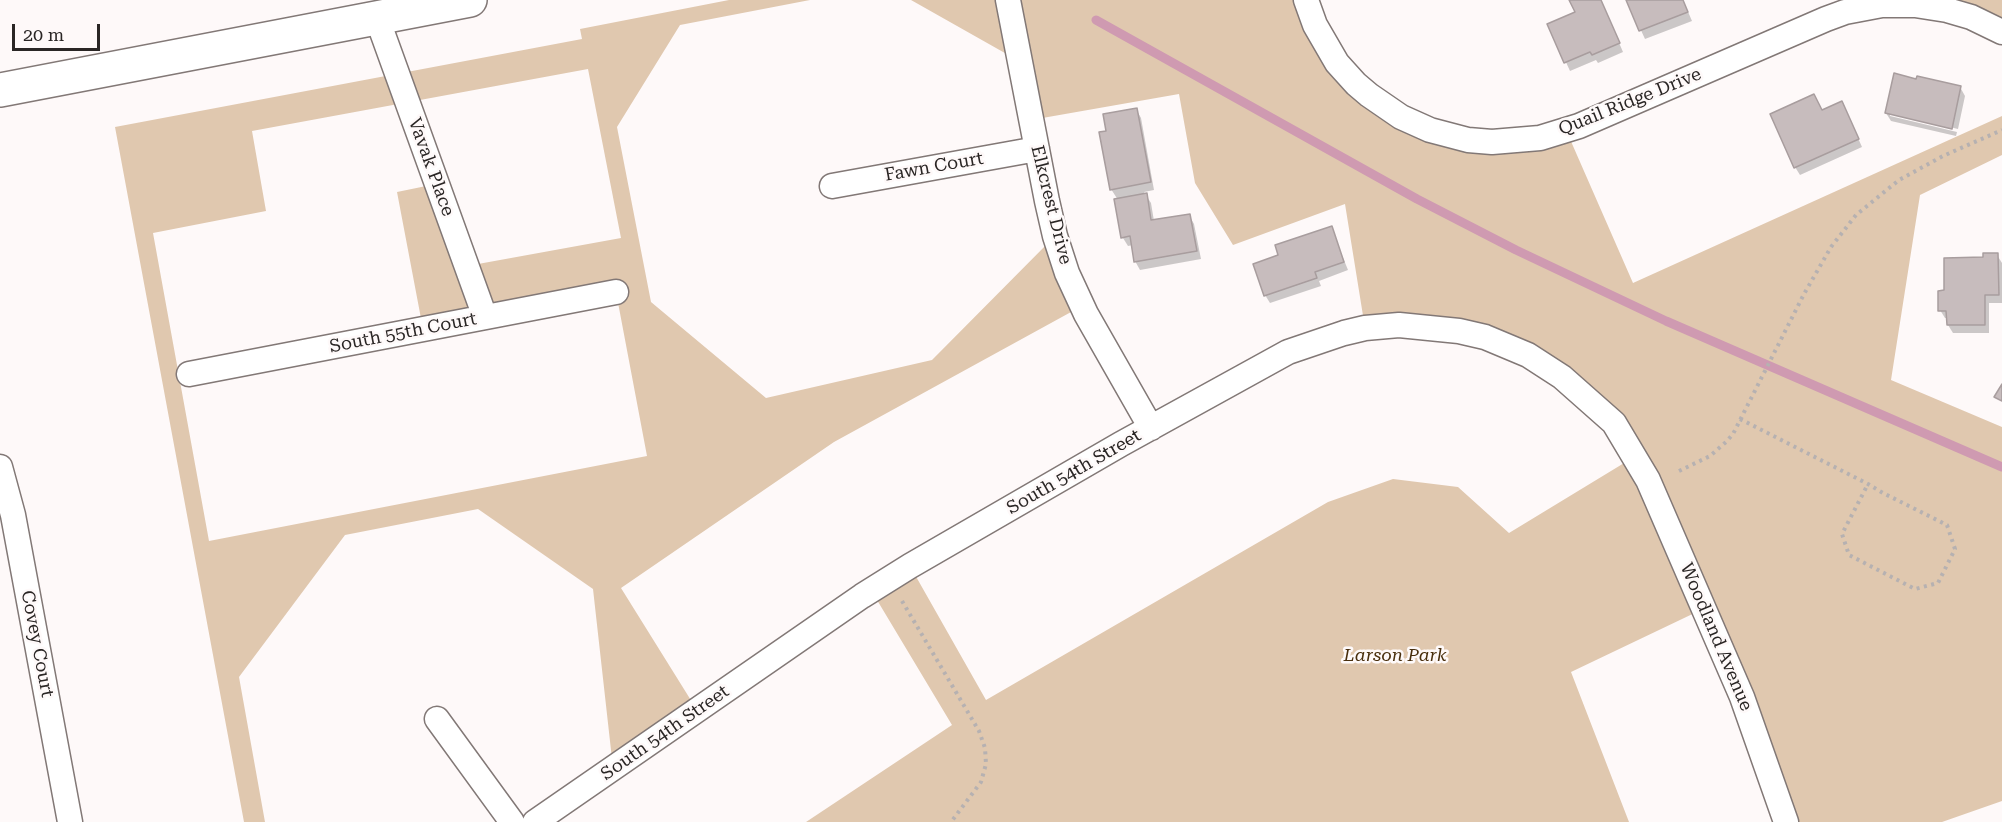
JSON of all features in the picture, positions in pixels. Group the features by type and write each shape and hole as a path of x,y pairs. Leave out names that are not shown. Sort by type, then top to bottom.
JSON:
{"main road":[{"path":"0,90 470,0"}],"street":[{"name":"Elkcrest Drive","path":"1008,0 1055,236 1076,294 1151,428"},
{"name":"Quail Ridge Drive","path":"1306,0 1315,25 1337,63 1369,95 1401,117 1421,127 1454,137 1492,142 1540,138 1579,126 1826,19 1863,8 1899,4 1947,10 1971,17 2002,32"},
{"name":"Vavak Place","path":"377,18 485,317"},
{"name":"Fawn Court","path":"832,186 1037,148"},
{"name":"South 55th Court","path":"189,374 616,291"},
{"name":"South 54th Street","path":"535,822 888,579 1151,428 1288,352 1305,345 1365,328 1417,325 1459,330 1485,337 1544,364 1582,394 1614,423 1635,457"},
{"name":"Woodland Avenue","path":"1635,457 1648,480 1742,697 1786,822"},
{"name":"Covey Court","path":"0,467 13,515 70,822"},
{"path":"437,719 512,822"}],"path":[{"path":"1679,471 1710,456 1733,434 1779,340 1831,248 1856,215 1882,193 1914,172 1943,156 2002,130"},
{"path":"1740,419 1868,484 1947,525 1955,549 1938,583 1915,589 1849,555 1842,534 1868,484"},
{"path":"888,579 983,739 986,764 981,782 951,822"}],"green space":[{"path":"729,0 810,0 680,25 617,127 651,302 766,398 932,360 1055,236 1082,306 834,442 621,588 697,710 613,768 593,589 478,509 345,535 239,677 265,822 244,822 115,127 582,39 580,29","holes":["588,69 621,238 467,266 436,184 397,192 423,329 616,292 647,456 209,541 153,233 266,211 252,131"]},
{"name":"Larson Park","path":"911,0 1306,0 1325,43 1430,130 1566,130 1633,283 2002,116 2002,155 1920,195 1891,380 2002,427 2002,801 1942,822 1786,822 1703,609 1571,672 1629,822 806,822 952,725 871,590 910,566 986,700 1328,502 1393,479 1458,487 1509,533 1634,457 1614,423 1505,345 1365,328 1345,204 1233,245 1195,183 1179,94 1031,120 1019,61"},
{"path":"1875,0 2002,0 2002,32"}],"building":[{"path":"1569,0 1601,0 1620,43 1592,55 1590,52 1564,63 1547,24 1575,12"},
{"path":"1626,0 1683,0 1688,12 1639,31"},
{"path":"1894,73 1961,86 1952,129 1885,113"},
{"path":"1814,94 1822,110 1842,101 1859,139 1794,168 1770,114"},
{"path":"1137,108 1151,182 1110,190 1099,132 1106,131 1103,114"},
{"path":"1147,193 1151,220 1190,214 1197,251 1134,262 1130,236 1121,238 1114,199"},
{"path":"1332,226 1344,262 1315,272 1317,278 1264,296 1253,264 1278,255 1275,245"},
{"path":"1983,253 1998,253 1999,295 1985,295 1985,325 1947,325 1946,311 1938,311 1938,291 1944,290 1944,258 1983,257"},
{"path":"2002,384 2002,401 1994,397"}],"waterway":[{"path":"1096,20 1417,199 1516,250 1666,321 2002,467"}]}
